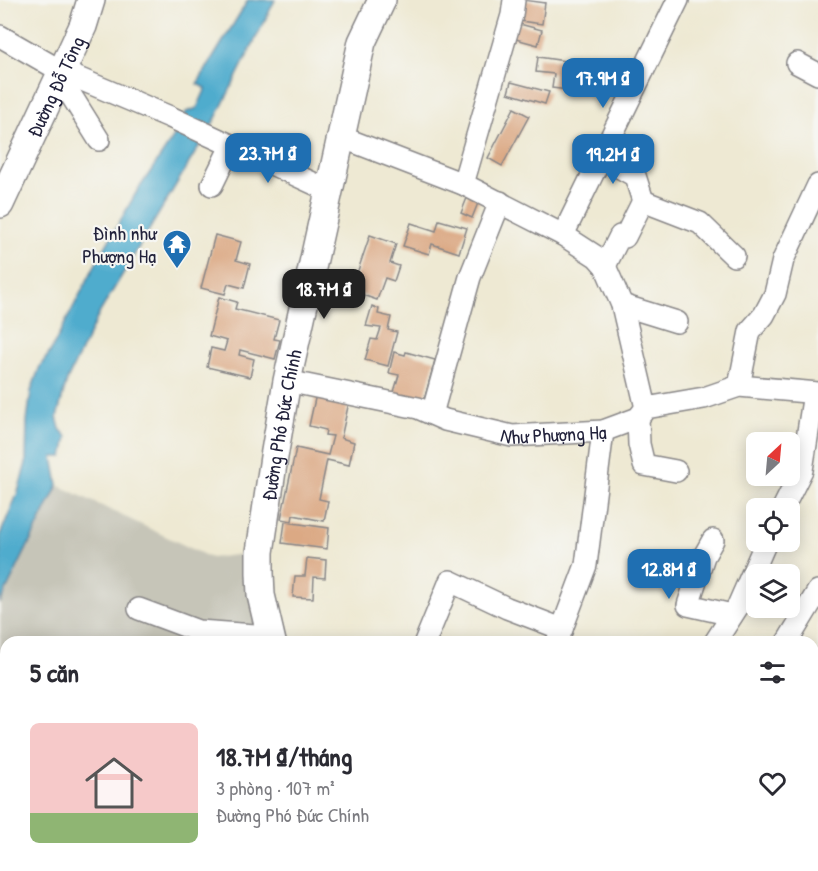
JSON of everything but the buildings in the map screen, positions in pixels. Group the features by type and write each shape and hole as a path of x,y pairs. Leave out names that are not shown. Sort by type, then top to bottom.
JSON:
{"main road":[{"name":"Đường Đỗ Tông","path":"0,204 83,26 91,0"},
{"name":"Đường Phó Đức Chính","path":"270,636 261,595 260,552 286,381 362,42 382,0"}],"street":[{"path":"463,184 512,15 514,0"},
{"path":"563,235 678,0"},
{"path":"0,36 60,73 170,117 330,191"},
{"path":"797,63 818,74"},
{"path":"60,73 99,140"},
{"path":"341,137 463,184 500,202 583,247 605,266 622,305 642,413 639,444 644,465 676,471"},
{"path":"212,185 227,144"},
{"path":"601,157 635,176 643,201 625,237 620,236 605,266"},
{"path":"739,386 750,331 764,315 775,294 783,260 818,185"},
{"path":"643,201 700,223 734,256"},
{"path":"432,414 470,277 500,202"},
{"path":"622,305 677,322"},
{"name":"Như Phượng Hạ","path":"286,381 418,408 445,420 512,436 603,430 642,413 704,398 739,386 816,393"},
{"path":"786,498 792,481 802,470 816,393"},
{"path":"427,636 450,581 560,636 585,565 603,430"},
{"path":"713,540 704,556 688,605 732,615"},
{"path":"719,636 737,608 762,552"},
{"path":"791,636 818,591"},
{"path":"139,609 193,636"}],"shaded area":[{"path":"58,485 211,558 260,552 271,636 0,636 0,603"}],"water":[{"path":"248,0 275,0 216,118 100,312 67,380 57,417 60,429 67,437 63,457 53,457 58,485 0,603 0,535 18,492 26,463 27,421 31,391 40,366 49,354 136,193 177,132 186,112 197,108 206,88 197,84"}],"place":[{"name":"Đình như Phượng Hạ","path":"177,270"}]}
